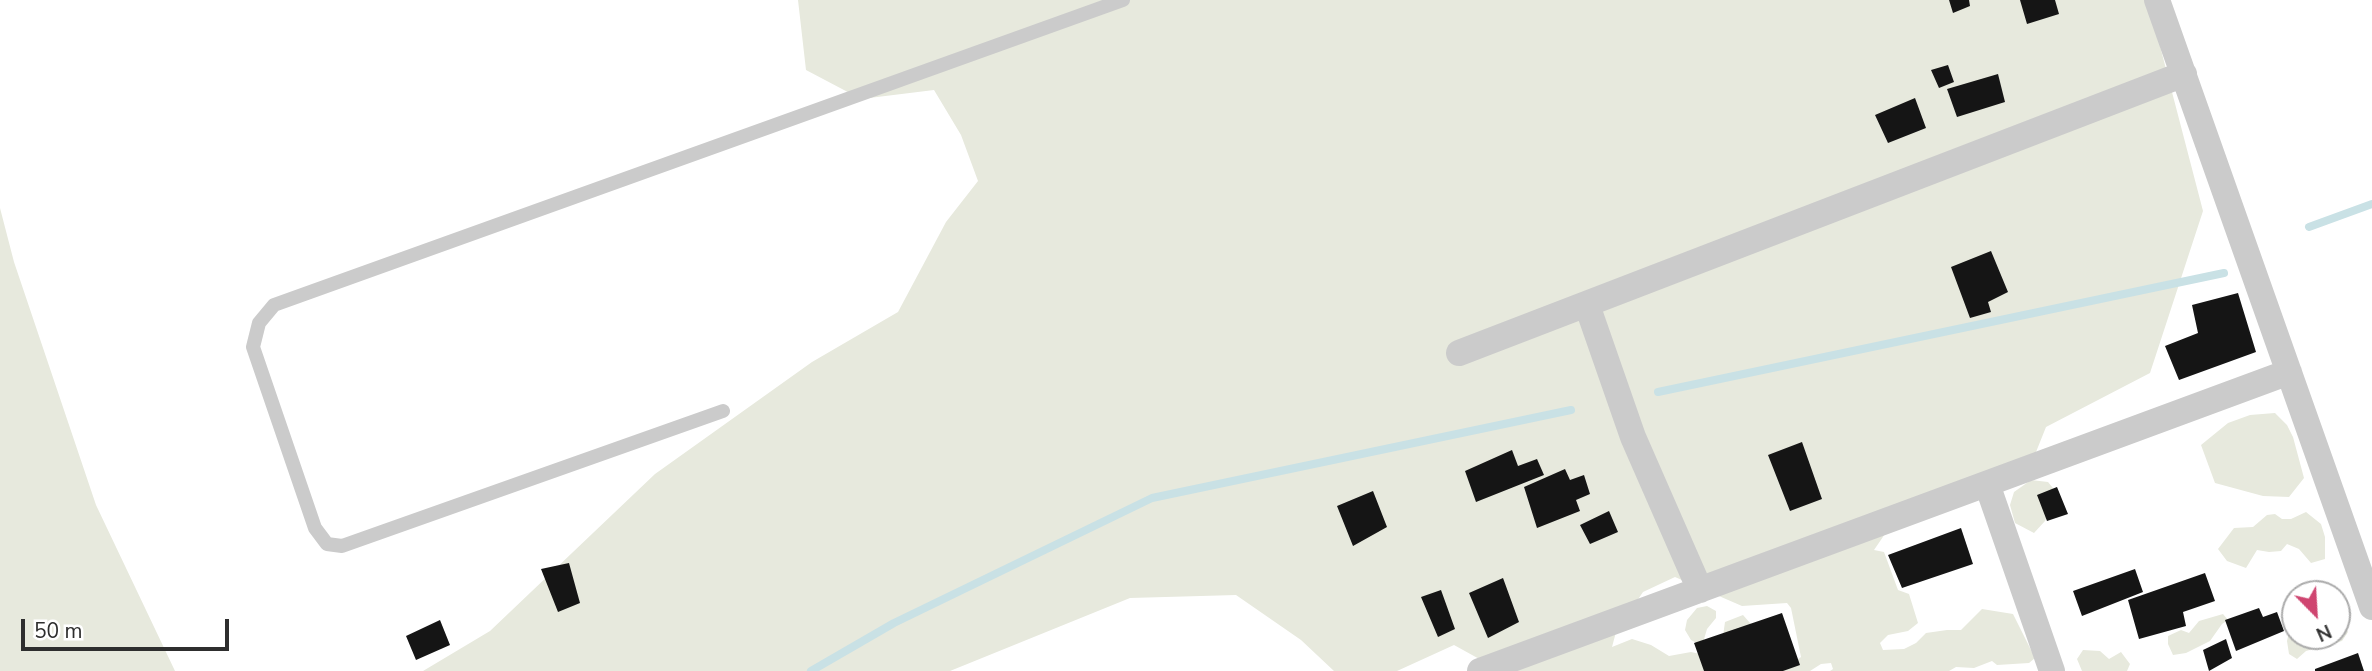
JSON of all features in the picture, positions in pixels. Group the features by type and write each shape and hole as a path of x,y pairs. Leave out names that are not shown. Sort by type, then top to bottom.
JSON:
{"street":[{"path":"2157,0 2372,607"},
{"path":"1459,354 2184,75"},
{"path":"1587,304 1633,437 1700,590"},
{"path":"1480,671 2289,372"},
{"path":"1987,484 2052,671"}],"lane":[{"path":"723,411 342,546 327,544 315,528 253,347 259,323 275,305 1123,0"}],"shaded area":[{"path":"798,0 2148,0 2203,211 2150,373 2046,427 2030,467 1902,509 1874,550 1884,552 1898,590 1909,594 1918,623 1908,631 1888,635 1880,643 1883,650 1904,649 1916,643 1926,633 1961,630 1982,609 2013,614 2035,658 2029,663 1997,665 1992,661 1974,668 1956,667 1949,671 1830,671 1833,669 1831,663 1821,664 1810,671 1783,671 1801,657 1791,608 1787,603 1742,606 1675,577 1643,592 1616,632 1612,647 1632,639 1651,645 1669,656 1691,652 1709,656 1722,643 1725,622 1743,615 1758,632 1733,671 1501,671 1454,645 1397,671 1334,671 1301,640 1236,595 1130,598 950,671 423,671 490,631 655,474 812,362 898,312 946,222 978,181 961,135 934,90 861,99 806,70"},
{"path":"0,208 14,262 96,505 175,671 0,671"},
{"path":"2275,413 2287,425 2293,437 2304,478 2289,497 2263,496 2215,483 2201,445 2228,423 2250,415"},
{"path":"2031,480 2048,482 2057,493 2045,521 2034,533 2015,523 2010,505 2014,492"},
{"path":"2306,512 2321,524 2325,537 2325,559 2311,563 2299,549 2287,544 2281,551 2257,550 2246,568 2227,561 2218,549 2234,528 2253,527 2267,515 2275,514 2282,519 2291,519"},
{"path":"1707,606 1716,611 1716,618 1707,629 1702,646 1691,640 1685,630 1687,620 1697,608"},
{"path":"2223,614 2228,620 2210,641 2186,653 2173,655 2168,636 2181,630 2189,633 2199,621"},
{"path":"2083,650 2100,651 2109,659 2121,652 2130,664 2127,671 2082,671 2077,659"},
{"path":"2288,650 2310,650 2297,659 2289,654"}],"building":[{"path":"1949,0 1969,0 1970,6 1953,13"},
{"path":"2020,0 2055,0 2059,14 2027,24"},
{"path":"1948,65 1954,82 1939,88 1931,70"},
{"path":"1998,74 2005,102 1957,117 1947,89"},
{"path":"1915,98 1926,128 1888,143 1875,115"},
{"path":"1991,251 2008,292 1988,302 1991,312 1970,318 1951,267"},
{"path":"2238,293 2256,352 2179,380 2165,346 2198,333 2192,305"},
{"path":"1802,442 1822,499 1790,511 1768,455"},
{"path":"1512,450 1518,466 1537,459 1544,475 1476,502 1465,471"},
{"path":"1565,469 1570,480 1584,475 1590,494 1576,500 1580,511 1537,528 1524,487"},
{"path":"2057,487 2068,514 2047,521 2037,495"},
{"path":"1373,491 1387,527 1353,546 1337,506"},
{"path":"1609,511 1618,532 1590,544 1580,525"},
{"path":"1961,528 1973,564 1902,588 1888,555"},
{"path":"569,563 580,603 558,612 541,569"},
{"path":"2135,569 2143,592 2082,616 2073,591"},
{"path":"2205,573 2215,601 2183,612 2186,626 2139,639 2128,600"},
{"path":"1503,578 1519,622 1488,638 1469,593"},
{"path":"1441,590 1455,629 1438,637 1421,597"},
{"path":"2259,608 2263,617 2277,612 2281,632 2236,651 2225,620"},
{"path":"1782,613 1800,665 1783,671 1704,671 1694,643"},
{"path":"440,620 450,645 416,660 406,636"},
{"path":"2226,639 2232,658 2209,671 2203,650"},
{"path":"2358,653 2364,671 2315,671 2315,669"}],"waterway":[{"path":"2309,227 2372,204"},
{"path":"1658,392 2224,273"},
{"path":"811,671 894,623 1152,498 1571,410"}]}
